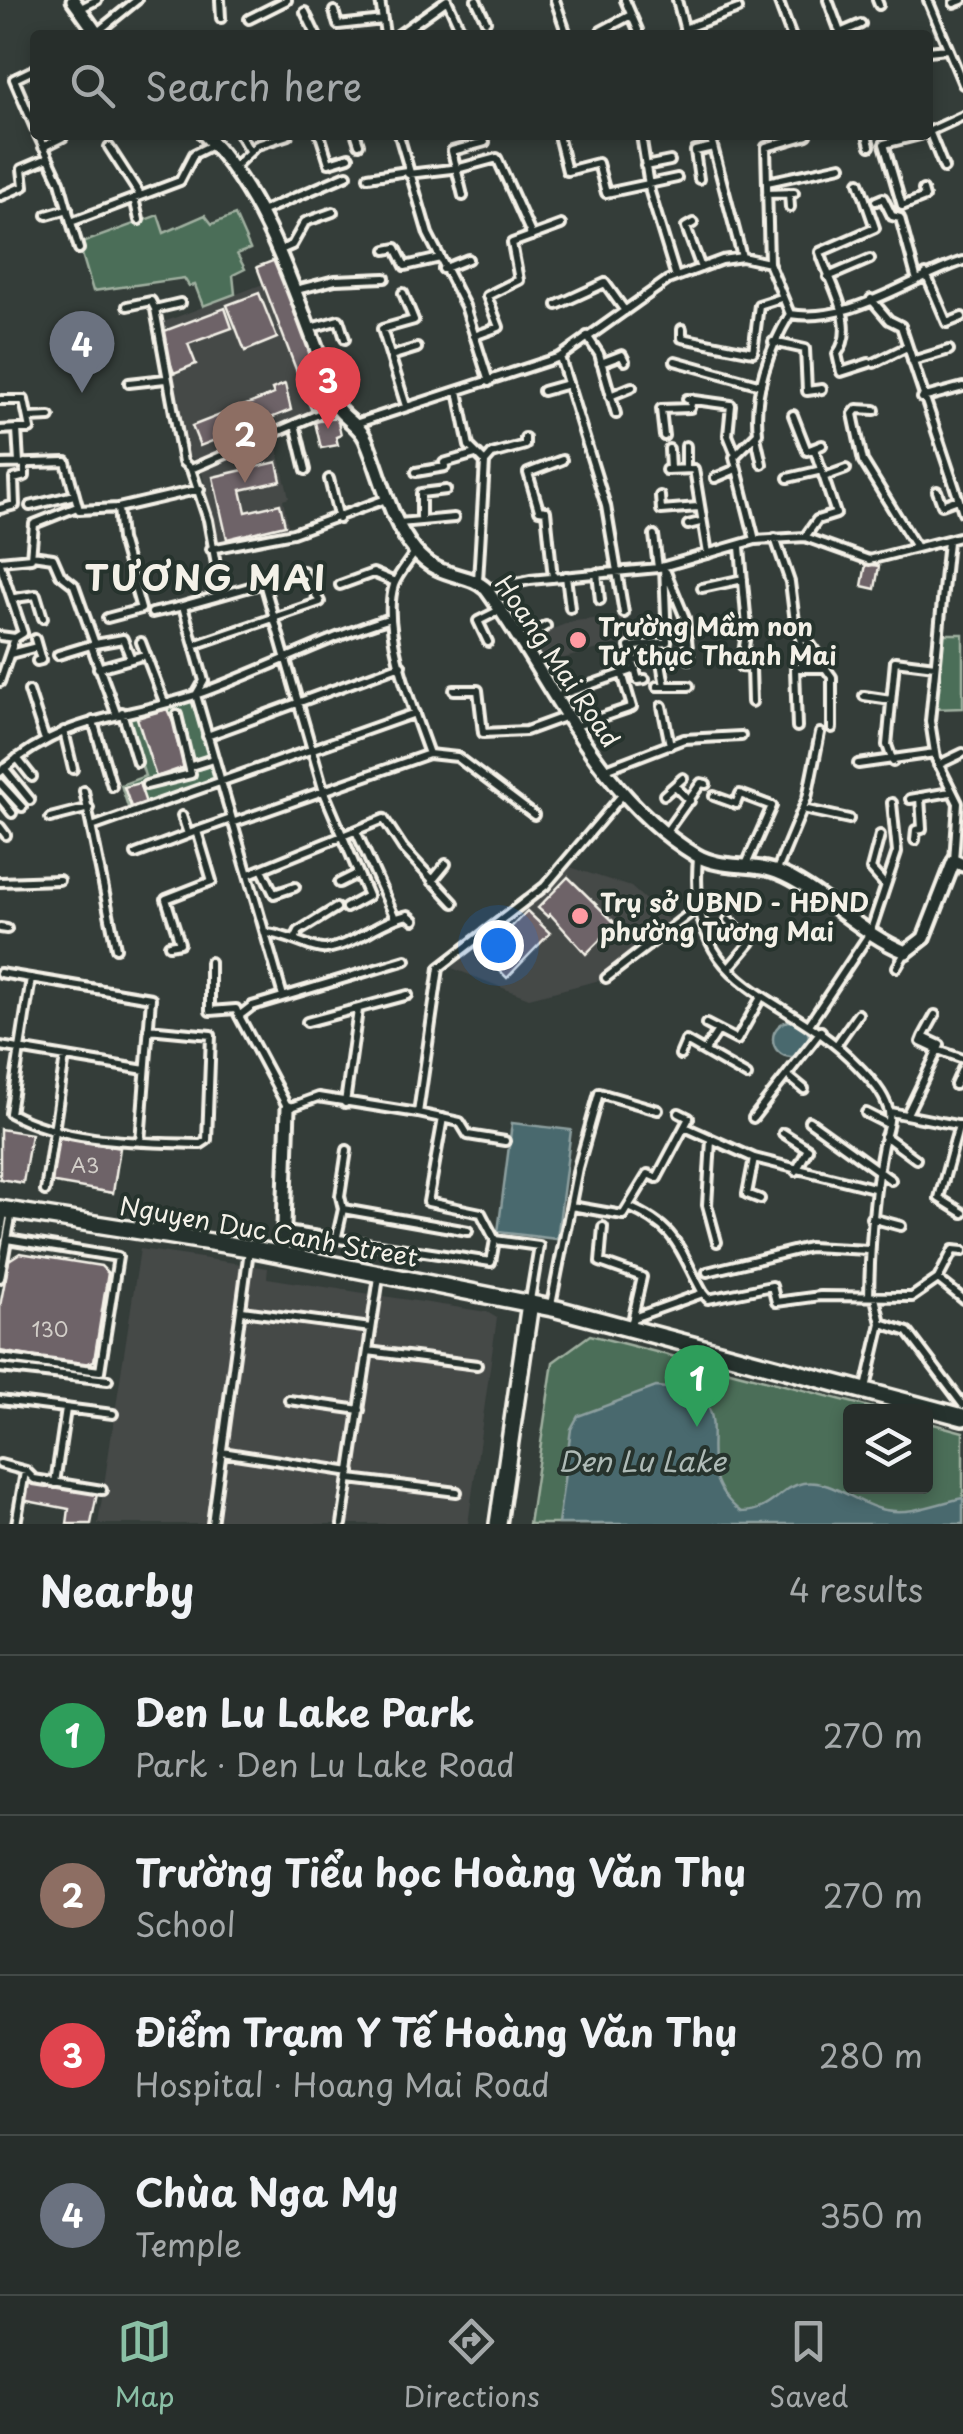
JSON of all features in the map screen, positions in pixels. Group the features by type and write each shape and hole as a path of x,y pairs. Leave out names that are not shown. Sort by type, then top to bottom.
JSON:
{"street":[{"path":"76,4 93,30"},
{"path":"211,140 235,166 260,212 310,328 336,407"},
{"name":"Hoang Mai Road","path":"336,407 366,438 386,500 416,552 446,576 482,585 523,640 554,698 623,794 698,856 776,872 906,952"},
{"path":"906,952 924,938 959,863"},
{"path":"283,1255 288,1108"},
{"name":"Nguyen Duc Canh Street","path":"6,1210 250,1248 379,1277 631,1323 963,1417"},
{"path":"498,1524 530,1303"}],"lane":[{"path":"76,4 96,0"},
{"path":"101,30 138,0"},
{"path":"220,0 221,18"},
{"path":"250,18 286,0"},
{"path":"380,0 384,30"},
{"path":"405,30 447,0 462,30"},
{"path":"476,0 486,21"},
{"path":"556,0 565,30"},
{"path":"625,0 638,30"},
{"path":"677,0 684,30"},
{"path":"778,0 789,30"},
{"path":"828,0 839,30"},
{"path":"928,0 961,78"},
{"path":"690,30 738,9"},
{"path":"334,10 338,24 382,20"},
{"path":"304,12 313,30"},
{"path":"605,30 632,15"},
{"path":"849,30 862,24"},
{"path":"933,50 947,48"},
{"path":"30,71 14,79 30,118"},
{"path":"933,130 963,116"},
{"path":"40,140 79,248"},
{"path":"43,147 57,140"},
{"path":"71,222 180,181 194,154 209,140"},
{"path":"243,140 250,152"},
{"path":"235,166 250,152 277,140"},
{"path":"322,140 329,162 349,157"},
{"path":"399,140 443,270 465,306 489,382"},
{"path":"559,140 567,172 598,164 606,193 677,178"},
{"path":"642,140 648,183 676,277"},
{"path":"711,140 742,257"},
{"path":"769,264 766,146 779,140"},
{"path":"868,140 870,146"},
{"path":"891,140 884,144 916,277"},
{"path":"932,140 944,168"},
{"path":"462,196 452,151 485,142"},
{"path":"110,147 137,196 140,220"},
{"path":"699,179 695,151 713,147"},
{"path":"1,196 24,186 22,168 48,158"},
{"path":"368,176 456,167 498,158 532,236"},
{"path":"645,166 670,161"},
{"path":"190,162 195,175"},
{"path":"767,182 841,166"},
{"path":"260,212 347,175"},
{"path":"860,182 875,228 820,252 844,314 846,338 836,354 841,372 908,347"},
{"path":"902,206 925,197 923,190"},
{"path":"767,194 792,193 790,206"},
{"path":"876,202 883,198 892,216 900,218"},
{"path":"47,215 68,209"},
{"path":"277,251 292,245 304,222 333,212"},
{"path":"693,223 686,227 701,268"},
{"path":"474,336 499,327 487,296 519,280 512,243 561,224"},
{"path":"386,250 396,248 404,266 440,258"},
{"path":"356,424 560,357 676,277 742,257 769,264 777,273 781,298 790,314"},
{"path":"443,270 468,259"},
{"path":"828,278 870,259"},
{"path":"790,314 844,314 916,277 963,261"},
{"path":"926,274 947,324 962,318"},
{"path":"295,290 335,280 385,278"},
{"path":"557,305 605,283 625,311"},
{"path":"403,293 414,320 382,330 406,406"},
{"path":"682,330 682,338 753,352 759,305 781,298"},
{"path":"872,299 888,320 901,326 963,512"},
{"path":"127,306 151,300 155,309 164,379 183,462 200,489 221,592"},
{"path":"155,309 180,303"},
{"path":"762,464 756,436 762,385 773,342 790,314"},
{"path":"310,328 340,320 345,338"},
{"path":"587,336 601,363 616,414"},
{"path":"773,342 805,349 807,392 822,389"},
{"path":"391,356 417,348"},
{"path":"912,360 950,350"},
{"path":"601,363 622,355 624,362"},
{"path":"560,357 606,506 624,613"},
{"path":"675,361 762,385"},
{"path":"128,383 164,379"},
{"path":"543,391 568,384"},
{"path":"610,396 632,387"},
{"path":"922,398 963,387"},
{"path":"458,391 470,446 485,462"},
{"path":"664,436 662,410 690,408 689,399 731,405 728,435 736,454 736,469 755,540"},
{"path":"0,400 24,400 30,429 0,430"},
{"path":"190,469 336,407"},
{"path":"875,410 857,408 852,414 863,460 916,548"},
{"path":"793,415 807,451 818,447 836,514 817,520 805,537"},
{"path":"29,418 50,416"},
{"path":"295,424 306,470"},
{"path":"0,509 15,506 14,479 26,476 16,428"},
{"path":"736,454 756,436"},
{"path":"525,438 526,445 492,454 485,462 482,585 661,567 755,540 805,537 868,560 963,536"},
{"path":"686,446 686,469"},
{"path":"669,449 668,470 694,469 708,554"},
{"path":"416,472 476,453"},
{"path":"553,578 546,511 539,510 528,473 562,460"},
{"path":"0,464 66,462 78,506"},
{"path":"788,478 846,468"},
{"path":"715,478 736,469"},
{"path":"329,479 339,519"},
{"path":"32,556 34,524 78,506 118,508 200,489"},
{"path":"421,517 421,493 446,490"},
{"path":"938,491 942,505 958,499"},
{"path":"30,506 74,495"},
{"path":"660,496 662,510 698,507"},
{"path":"211,549 339,519 386,500"},
{"path":"108,618 141,609 121,539 118,508"},
{"path":"399,522 421,517 454,518"},
{"path":"688,525 700,522"},
{"path":"645,679 638,680 629,647 667,642 661,567 654,535"},
{"path":"775,538 790,582 802,668"},
{"path":"948,540 930,721 938,765 950,792 961,803 959,863"},
{"path":"740,547 748,627 740,658 741,667 751,668 752,702"},
{"path":"416,552 395,582 391,618 415,714 430,754"},
{"path":"0,636 15,638 23,633 0,563 32,556 54,558 60,574 74,584 98,668 137,762"},
{"path":"661,567 686,618 689,659"},
{"path":"194,646 273,615 320,602 303,571"},
{"path":"340,585 373,573 395,582"},
{"path":"596,573 600,600"},
{"path":"566,576 570,608"},
{"path":"702,588 743,579"},
{"path":"152,613 264,582 324,792 368,896 346,908"},
{"path":"14,598 36,595 43,618"},
{"path":"183,606 204,681 196,695 283,996"},
{"path":"488,642 478,621 501,609"},
{"path":"30,800 1,770 44,737 119,712 196,695 391,618"},
{"path":"523,640 546,626"},
{"path":"800,633 832,677 832,728"},
{"path":"0,682 15,638"},
{"path":"58,655 123,639 131,659"},
{"path":"141,642 164,702"},
{"path":"10,654 36,643 41,660 37,661"},
{"path":"98,668 146,654"},
{"path":"554,698 660,656 661,686 690,686"},
{"path":"893,762 887,744 895,661 935,666"},
{"path":"208,736 401,665"},
{"path":"796,727 794,668 824,668"},
{"path":"454,690 478,690 484,733 526,731 632,707 622,673"},
{"path":"28,691 44,737"},
{"path":"864,696 892,700"},
{"path":"662,706 670,745"},
{"path":"92,826 415,714"},
{"path":"146,785 191,774 177,715"},
{"path":"93,721 112,786"},
{"path":"64,730 72,769"},
{"path":"776,872 803,809 820,733"},
{"path":"605,770 684,739 742,736"},
{"path":"858,764 935,753"},
{"path":"938,765 963,753"},
{"path":"136,854 430,754 457,757 534,815"},
{"path":"17,758 31,777"},
{"path":"190,766 213,760"},
{"path":"664,795 682,778"},
{"path":"0,783 22,808"},
{"path":"666,832 702,783 706,784"},
{"path":"675,786 690,801"},
{"path":"84,791 116,948"},
{"path":"910,799 950,792"},
{"path":"418,1114 438,968 527,900 583,846 623,794"},
{"path":"714,796 736,804 740,794 772,806 745,868"},
{"path":"916,840 916,830 922,830 920,796"},
{"path":"0,798 12,813"},
{"path":"810,1023 870,933 897,852 892,803"},
{"path":"50,818 88,808"},
{"path":"803,809 849,819"},
{"path":"182,816 188,834"},
{"path":"249,874 384,819 454,903"},
{"path":"0,827 6,834"},
{"path":"170,946 180,942 166,899 212,881 197,831"},
{"path":"356,831 396,918"},
{"path":"880,835 871,868 885,885"},
{"path":"698,856 698,908 711,943 729,968 760,999 810,1023 837,1044 880,1091 890,1112 871,1218 872,1296 880,1323 866,1391"},
{"path":"432,881 446,864"},
{"path":"262,868 274,894 296,887"},
{"path":"339,882 358,874"},
{"path":"0,882 59,880"},
{"path":"296,937 299,931 336,908"},
{"path":"606,978 698,908"},
{"path":"266,933 296,937 310,947 327,949 396,918 408,915 414,920"},
{"path":"728,920 751,942 729,968"},
{"path":"896,967 906,952"},
{"path":"239,1016 252,1006 406,960"},
{"path":"210,962 210,1011 236,1009 288,1108 310,1097 345,1102 460,1122 468,1135 505,1141"},
{"path":"0,973 150,998 140,1142"},
{"path":"31,978 10,1112 36,1127 140,1142 201,1144 208,1140 211,1034 148,1029"},
{"path":"306,1022 408,996"},
{"path":"706,1024 736,1040 760,999"},
{"path":"345,1102 358,1010"},
{"path":"837,1044 858,1014"},
{"path":"908,1114 940,1045 923,1037 936,1015"},
{"path":"753,1118 821,1031"},
{"path":"706,1049 717,1032"},
{"path":"680,1055 686,1042 706,1049 747,1076"},
{"path":"0,1046 145,1070"},
{"path":"938,1050 963,1063 955,1085"},
{"path":"45,1191 65,1056"},
{"path":"787,1074 804,1090"},
{"path":"551,1308 599,1093 658,1110"},
{"path":"890,1112 908,1114 923,1122 961,1126 939,1198 963,1214"},
{"path":"866,1113 888,1124"},
{"path":"571,1206 623,1215 648,1174 657,1178 690,1118 679,1114"},
{"path":"286,1231 491,1262 495,1240 481,1213 428,1202 443,1118"},
{"path":"808,1122 891,1180"},
{"path":"685,1127 796,1172 874,1188"},
{"path":"783,1134 808,1150 796,1172"},
{"path":"885,1136 916,1159"},
{"path":"711,1140 706,1205 717,1242"},
{"path":"338,1236 347,1150"},
{"path":"754,1158 747,1194 760,1199"},
{"path":"629,1207 661,1221 682,1250 708,1299 772,1286 776,1302 912,1297 938,1279 952,1250 963,1251"},
{"path":"343,1209 468,1231"},
{"path":"0,1278 6,1210"},
{"path":"871,1218 900,1226"},
{"path":"603,1226 600,1262 642,1277 631,1323"},
{"path":"0,1358 100,1372 118,1257 3,1238"},
{"path":"495,1240 538,1246 530,1303"},
{"path":"707,1272 808,1247 869,1250"},
{"path":"212,1524 250,1248"},
{"path":"342,1524 379,1277"},
{"path":"938,1279 963,1298"},
{"path":"631,1323 703,1293"},
{"path":"242,1310 371,1328"},
{"path":"880,1323 908,1332 963,1405"},
{"path":"368,1351 477,1365"},
{"path":"0,1368 108,1380"},
{"path":"0,1400 113,1414"},
{"path":"289,1400 360,1410"},
{"path":"55,1483 66,1409"},
{"path":"222,1452 458,1492"},
{"path":"0,1464 26,1471 34,1480 102,1490"},
{"path":"16,1524 26,1471"}],"shaded area":[{"path":"263,284 312,412 195,460 188,456 165,379 156,325"},
{"path":"275,437 289,498 283,500 289,530 218,544 201,468"},
{"name":"Trường Mầm non Tư thục Thanh Mai","path":"623,616 629,641 542,664 527,639 573,621"},
{"path":"570,867 631,887 669,921 600,980 529,998 452,968"},
{"path":"140,1249 268,1268 267,1278 487,1312 497,1318 468,1524 98,1524"}],"green space":[{"path":"158,215 164,233 205,215 212,224 235,215 250,249 237,254 245,269 233,275 235,294 203,306 195,285 189,286 184,278 93,291 79,244"},
{"path":"943,634 963,634 963,708 935,709"},
{"path":"192,700 216,783 129,810 121,785 145,776 125,713"},
{"path":"590,1335 858,1404 843,1404 843,1494 933,1494 933,1424 963,1432 963,1524 529,1524 553,1362"}],"water":[{"path":"791,1021 804,1026 809,1039 804,1052 791,1057 778,1052 773,1039 778,1026"},
{"path":"512,1123 571,1130 557,1239 498,1232"},
{"name":"Den Lu Lake","path":"656,1387 687,1392 704,1402 711,1415 714,1471 722,1492 741,1512 761,1508 795,1486 813,1483 895,1511 963,1498 963,1524 558,1524 571,1429 578,1416"}],"building":[{"path":"275,260 329,402 311,409 257,267"},
{"path":"259,293 277,338 245,351 227,305"},
{"path":"225,308 232,328 188,344 196,364 174,373 159,333"},
{"path":"285,384 291,410 200,446 192,426 274,394 272,389"},
{"path":"337,417 341,435 336,437 338,445 321,448 315,422"},
{"path":"277,462 281,481 241,490 246,512 280,504 285,525 227,539 213,477"},
{"path":"866,564 879,566 875,589 862,586"},
{"path":"167,709 180,737 176,738 185,767 156,777 137,718"},
{"path":"139,783 146,803 131,807 124,787"},
{"name":"Trụ sở UBND - HĐND phường Tương Mai","path":"568,877 616,924 586,954 550,914 548,917 538,908"},
{"path":"527,911 550,933 507,978 484,955"},
{"path":"0,1129 31,1134 23,1183 0,1179"},
{"path":"57,1137 120,1148 113,1193 49,1182"},
{"path":"20,1253 101,1266 108,1273 94,1361 82,1365 0,1351 0,1306 9,1260"},
{"path":"26,1481 97,1494 91,1524 67,1524 69,1509 22,1500"}],"place":[{"name":"Chùa Nga My","path":"82,393"},
{"name":"Điểm Trạm Y Tế Hoàng Văn Thụ","path":"328,429"},
{"name":"Trường Tiểu học Hoàng Văn Thụ","path":"245,483"},
{"name":"Trường Mầm non Tư thục Thanh Mai","path":"578,640"},
{"name":"Trụ sở UBND - HĐND phường Tương Mai","path":"580,916"},
{"name":"Den Lu Lake Park","path":"697,1427"}],"district":[{"name":"TƯƠNG MAI","path":"206,576"}]}
